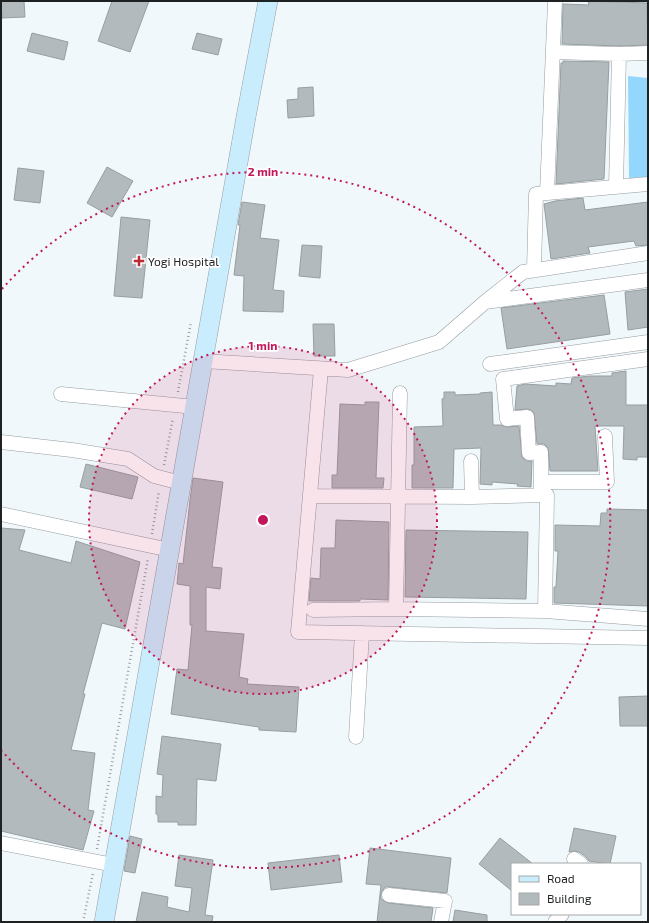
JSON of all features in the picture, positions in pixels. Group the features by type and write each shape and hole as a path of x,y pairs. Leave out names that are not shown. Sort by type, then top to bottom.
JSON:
{"main road":[{"path":"104,922 268,1"}],"street":[{"path":"548,193 555,1"},
{"path":"553,52 619,54 648,53"},
{"path":"616,187 619,54"},
{"path":"534,269 536,194 648,184"},
{"path":"203,361 348,370 438,342 523,272 534,269 648,253"},
{"path":"485,302 648,280"},
{"path":"490,364 648,342"},
{"path":"545,611 547,495 541,489 541,452 529,453 527,417 507,419 503,379 648,359"},
{"path":"320,369 298,632 648,638"},
{"path":"396,609 400,393"},
{"path":"61,394 195,407"},
{"path":"310,496 472,497 607,482 605,436"},
{"path":"1,442 72,450 128,459 154,476 181,483"},
{"path":"471,461 472,497"},
{"path":"1,514 170,550"},
{"path":"313,610 396,609 545,611 648,619"},
{"path":"356,737 362,633"},
{"path":"1,843 114,865"},
{"path":"389,895 445,902 441,922"}],"shaded area":[{"path":"628,76 648,78 648,177 629,178"}],"building":[{"path":"1,1 24,1 25,17 2,18"},
{"path":"112,1 149,1 130,52 98,41"},
{"path":"588,1 647,3 648,45 619,46 562,44 563,4 589,5"},
{"path":"32,33 68,42 64,60 27,51"},
{"path":"197,33 222,39 218,55 192,49"},
{"path":"563,61 609,62 604,179 556,184 561,63 563,63"},
{"path":"313,87 314,116 288,118 287,100 298,99 298,88"},
{"path":"107,167 133,181 112,217 87,203"},
{"path":"18,168 44,171 40,203 14,200"},
{"path":"583,198 585,210 648,202 648,245 636,246 634,241 588,247 590,253 551,259 544,204 555,201"},
{"path":"242,202 265,205 260,238 279,240 273,290 284,291 283,312 243,311 244,276 234,275 240,225 238,225"},
{"path":"121,217 150,220 142,298 114,296"},
{"path":"302,245 322,246 320,278 299,276"},
{"path":"648,289 648,327 628,330 625,292"},
{"path":"604,295 610,334 507,349 501,308"},
{"path":"313,324 334,324 335,356 314,356"},
{"path":"626,371 626,405 648,405 648,457 637,457 637,460 623,459 624,426 595,426 598,471 550,471 548,448 544,444 537,444 534,413 527,409 515,410 517,386 525,384 556,386 556,383 571,384 572,378 612,376 612,373"},
{"path":"444,392 455,392 455,395 492,392 493,425 507,427 519,426 522,457 526,461 532,461 531,487 517,486 518,484 492,482 492,485 480,484 481,448 454,449 453,488 412,488 412,465 414,465 414,427 443,426 442,399 444,398"},
{"path":"365,402 379,402 376,478 384,478 383,488 332,488 332,475 337,475 340,404 365,405"},
{"path":"86,464 138,477 132,499 80,487"},
{"path":"193,478 223,482 212,567 222,568 220,589 206,587 206,631 244,634 239,677 248,679 247,684 299,687 296,732 259,730 259,727 171,714 177,669 188,670 192,625 190,625 190,586 177,584 179,563 183,564"},
{"path":"607,509 648,510 648,606 554,603 554,587 556,587 558,551 555,551 555,525 600,526 601,513 607,513"},
{"path":"336,520 389,522 388,600 360,599 360,601 309,601 311,578 320,579 321,548 335,548"},
{"path":"1,528 25,530 19,550 71,563 76,541 140,562 125,629 102,623 83,694 85,694 71,750 95,753 88,810 94,811 83,850 1,831"},
{"path":"406,530 528,532 526,599 405,597"},
{"path":"648,696 648,726 620,726 619,697"},
{"path":"162,736 221,744 216,781 197,779 196,825 178,825 178,822 158,822 158,815 156,814 156,796 162,797 163,775 157,774"},
{"path":"574,828 616,836 610,863 589,861 579,852 569,852"},
{"path":"130,836 142,839 135,873 124,871"},
{"path":"500,838 532,863 511,863 511,890 479,864"},
{"path":"370,848 451,858 447,893 385,887 381,894 381,899 388,903 433,908 431,922 377,922 381,885 366,884"},
{"path":"179,855 213,860 205,915 213,916 212,922 136,922 142,892 168,897 167,907 189,912 192,888 175,886"},
{"path":"339,855 342,882 271,890 268,863"},
{"path":"455,910 487,915 487,922 453,922"}],"place":[{"name":"Yogi Hospital","path":"139,261"}]}
